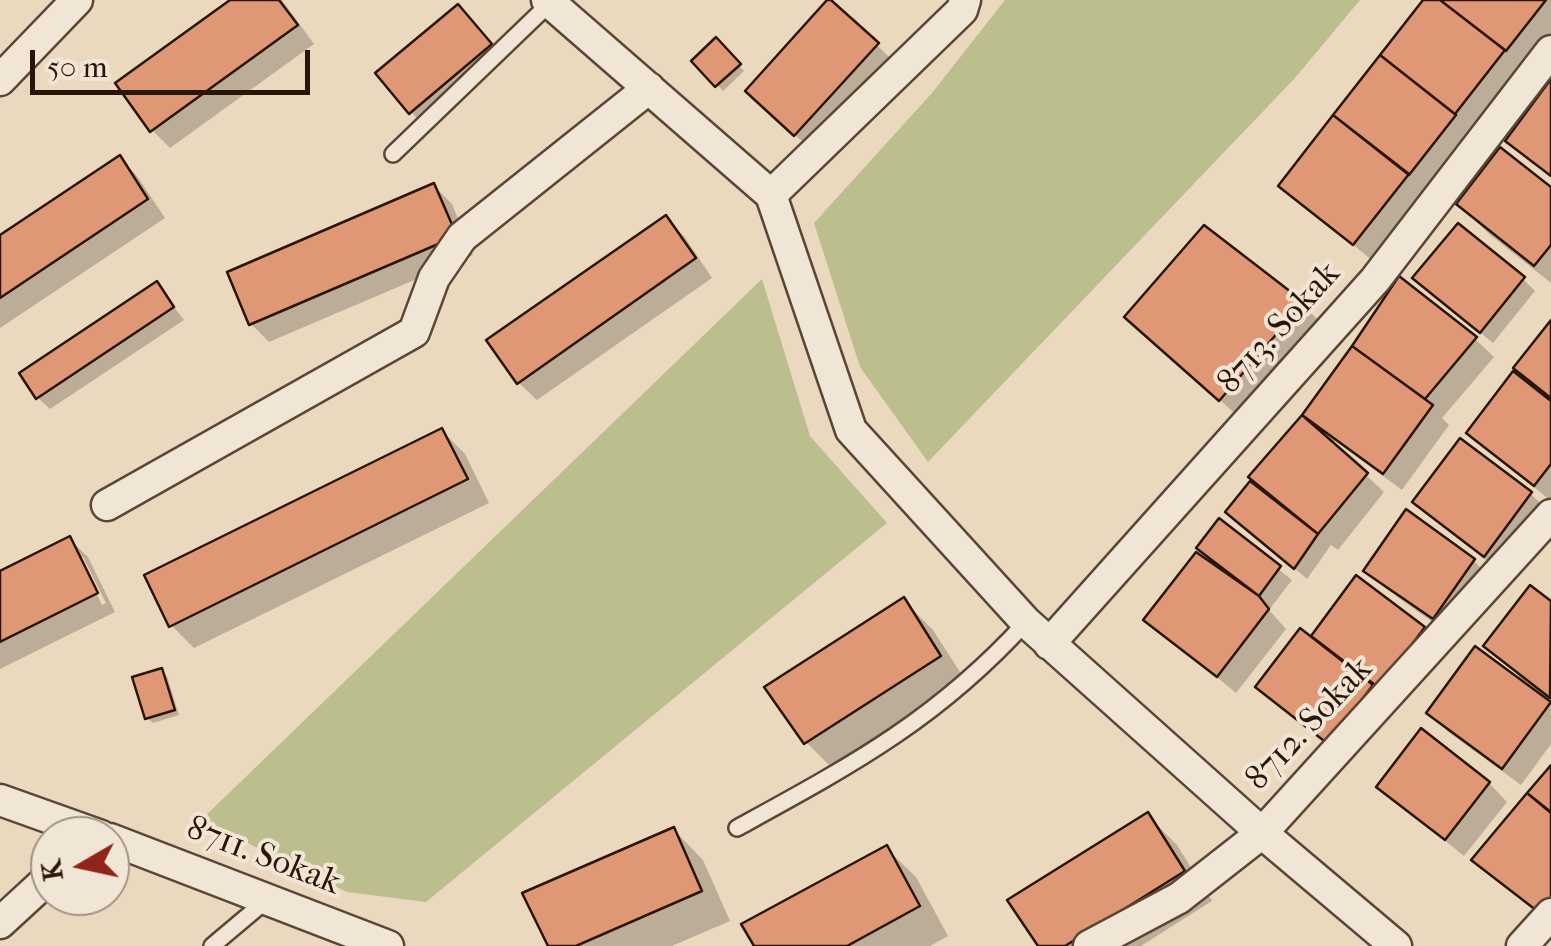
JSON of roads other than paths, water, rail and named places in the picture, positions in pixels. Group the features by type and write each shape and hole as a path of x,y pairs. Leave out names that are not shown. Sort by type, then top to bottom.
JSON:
{"street":[{"path":"0,80 77,0"},
{"path":"771,195 962,10 965,0"},
{"path":"549,1 771,195 851,430 1049,644 1396,946"},
{"name":"8713. Sokak","path":"1049,644 1375,280 1551,51"},
{"path":"107,505 414,332 434,278 462,237 649,88"},
{"name":"8712. Sokak","path":"1090,946 1179,898 1262,832 1551,515"},
{"name":"8711. Sokak","path":"0,800 44,816"},
{"name":"8711. Sokak","path":"130,847 388,946"},
{"path":"0,923 30,895"},
{"path":"1522,946 1551,914"}],"lane":[{"path":"394,154 549,1"},
{"path":"736,828 866,757 915,724 961,688 1026,622"},
{"path":"212,946 269,898"}]}
